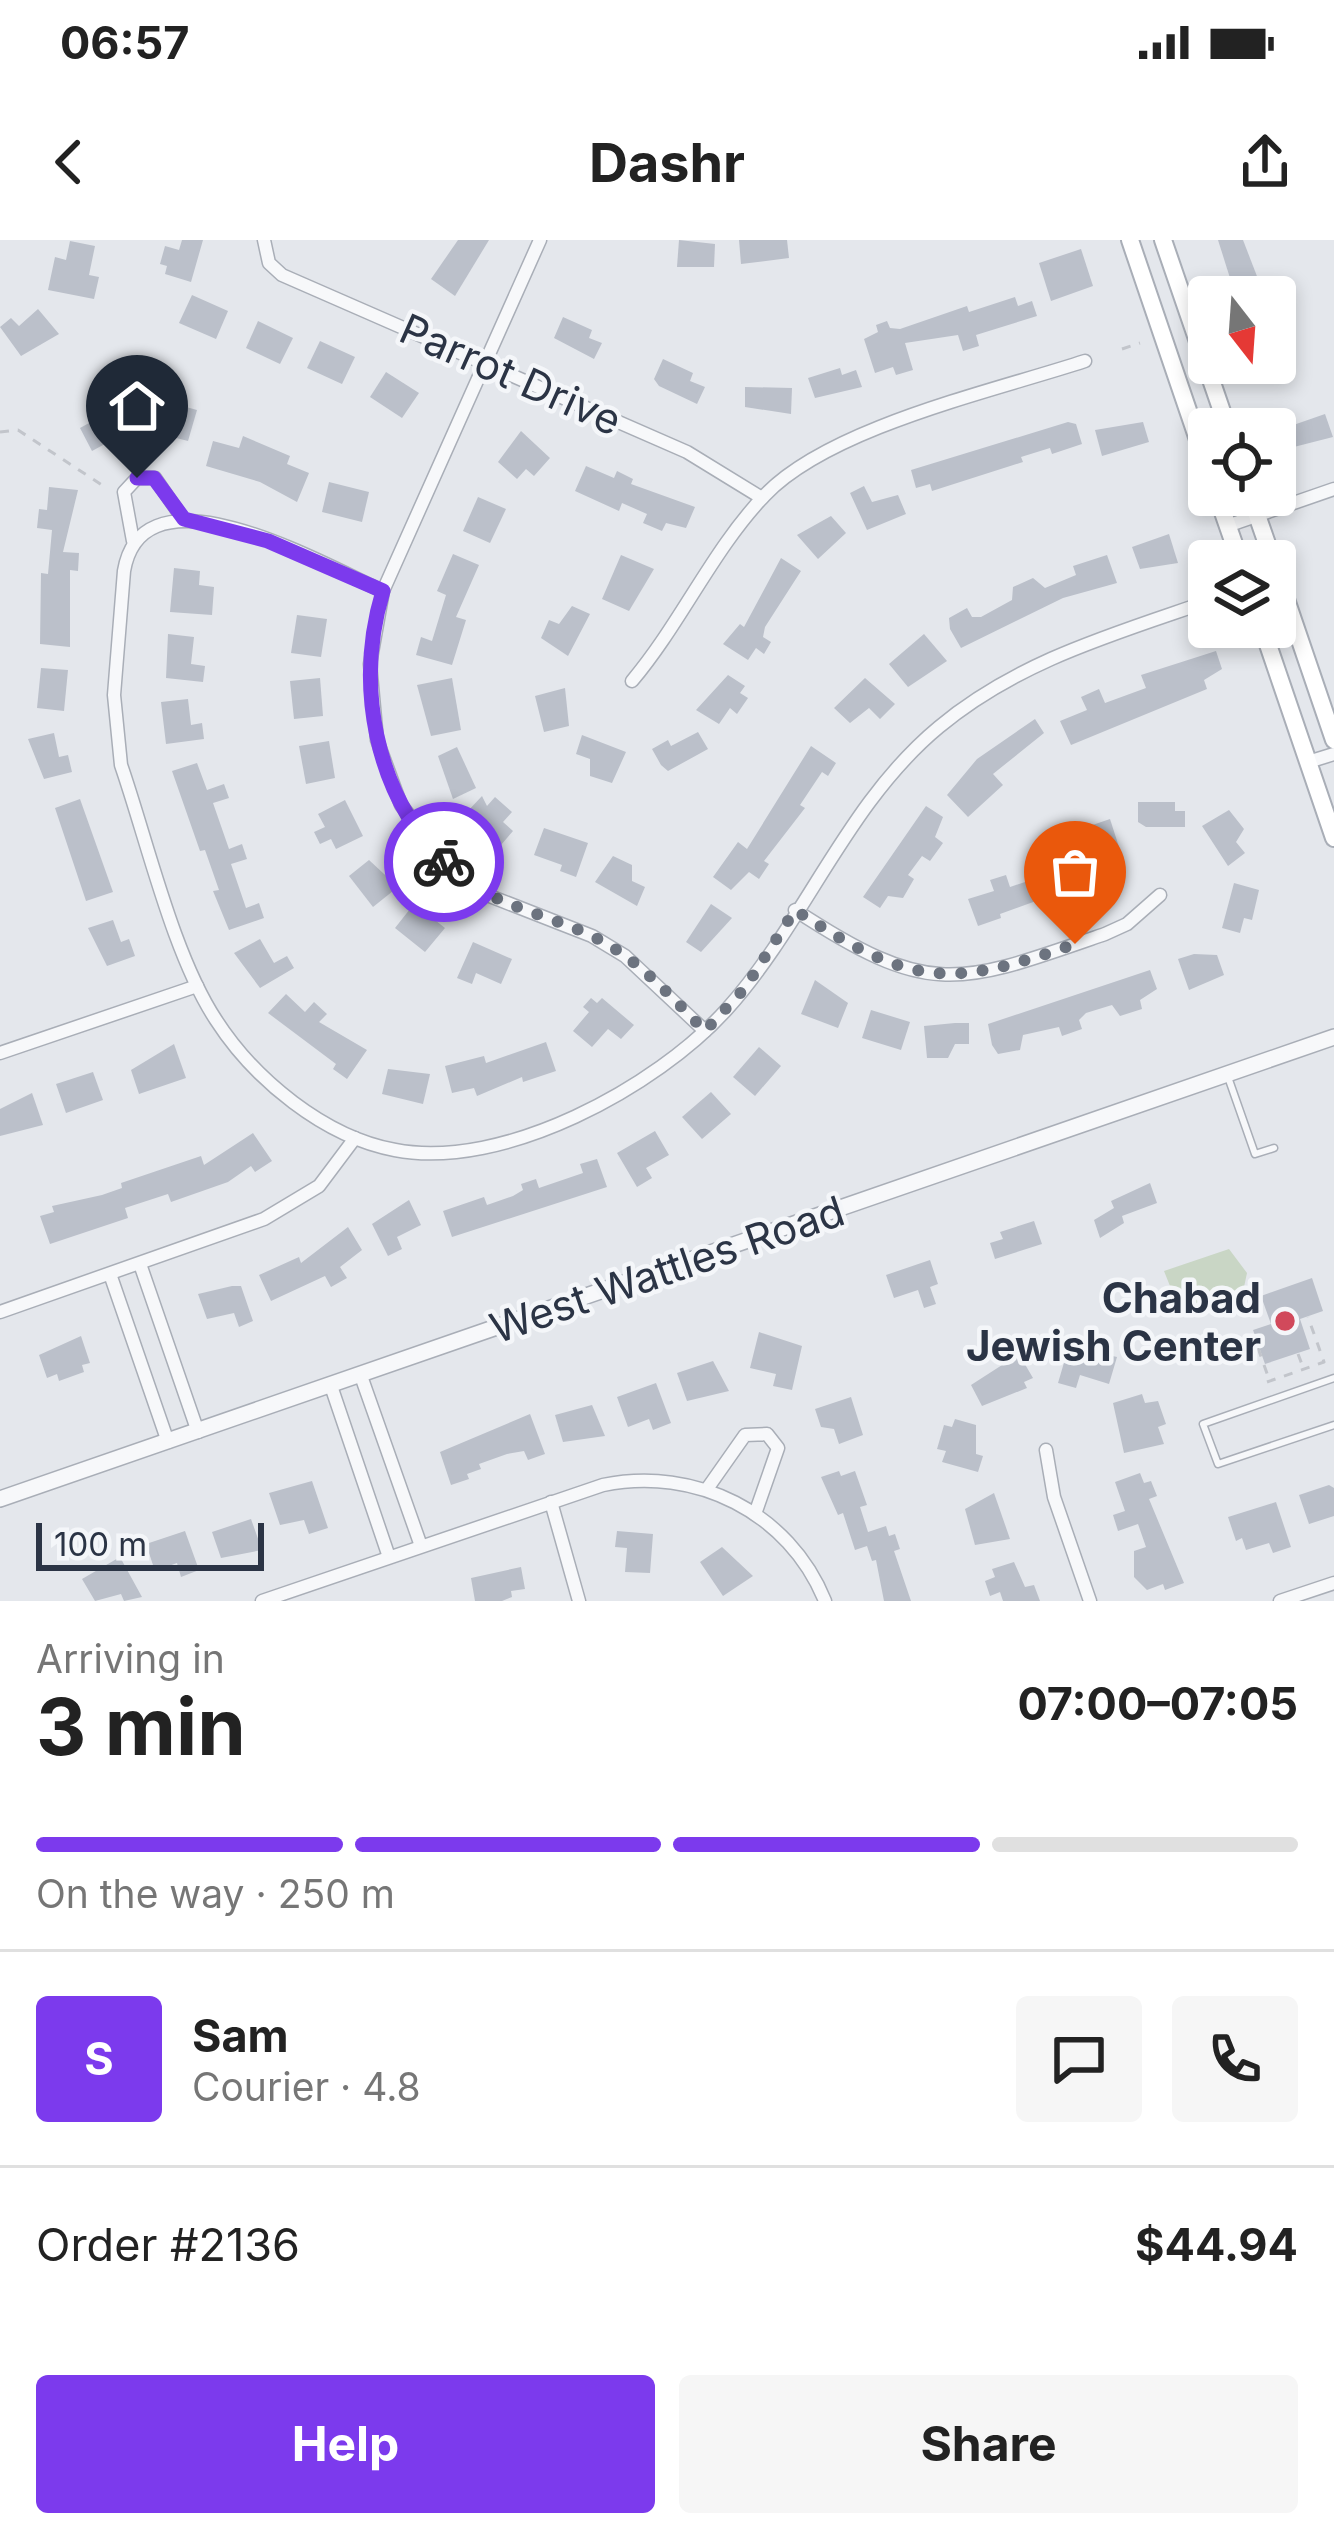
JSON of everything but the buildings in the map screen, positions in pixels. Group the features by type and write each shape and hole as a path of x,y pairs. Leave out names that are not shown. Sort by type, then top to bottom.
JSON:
{"main road":[{"path":"1130,240 1188,410"},
{"path":"1163,240 1221,408"},
{"path":"1224,516 1232,540"},
{"path":"1296,629 1334,740"},
{"path":"1269,648 1334,838"}],"street":[{"path":"540,240 383,591 373,631 371,701 388,773 416,830 453,872 482,893 592,936 625,956 705,1031"},
{"name":"Parrot Drive","path":"264,246 282,275 687,452 762,498"},
{"path":"632,681 666,641 762,498 784,476 832,447 1084,362"},
{"path":"184,519 154,478 137,478 124,492 133,541 122,592 114,695 116,747 196,986 217,1022 265,1078 355,1138 392,1150 430,1153 513,1136 627,1091 705,1031 745,988 884,783 971,702 1071,649 1188,608"},
{"path":"1296,502 1334,489"},
{"path":"1227,526 1254,516"},
{"path":"133,541 163,521 184,519 268,541 383,591"},
{"path":"1308,762 1334,754"},
{"path":"795,910 880,962 962,976 1105,934 1127,924 1160,895"},
{"path":"0,1053 196,986"},
{"name":"West Wattles Road","path":"0,1499 1334,1037"},
{"path":"0,1312 292,1205 319,1186 355,1138"},
{"path":"140,1264 198,1432"},
{"path":"110,1274 168,1442"},
{"path":"361,1376 421,1546"},
{"path":"331,1386 389,1557"},
{"path":"707,1489 746,1435 767,1434 775,1440 777,1459 755,1514"},
{"path":"1046,1450 1054,1497 1090,1601"},
{"path":"262,1601 625,1480 707,1489 755,1514 803,1559 825,1601"},
{"path":"551,1502 579,1601"},
{"path":"1280,1601 1334,1583"}],"lane":[{"path":"1227,1074 1255,1154 1274,1148"},
{"path":"1334,1378 1203,1424 1218,1464 1334,1425"}],"path":[{"path":"1122,349 1140,343"},
{"path":"0,432 18,430 107,489"},
{"path":"1258,1348 1268,1382 1324,1362 1308,1317"},
{"path":"1298,1354 1304,1369"}],"green space":[{"path":"1229,1249 1247,1273 1244,1287 1196,1304 1172,1291 1164,1271"}],"way so far":[{"path":"444,862 482,893 592,936 625,956 705,1031 745,988 795,910 854,949 922,974 988,972 1075,944"}],"place":[{"name":"Chabad Jewish Center","path":"1285,1321"}],"route":[{"path":"137,478 154,478 184,519 268,541 383,591 370,664 377,740 401,805 444,862"}]}
